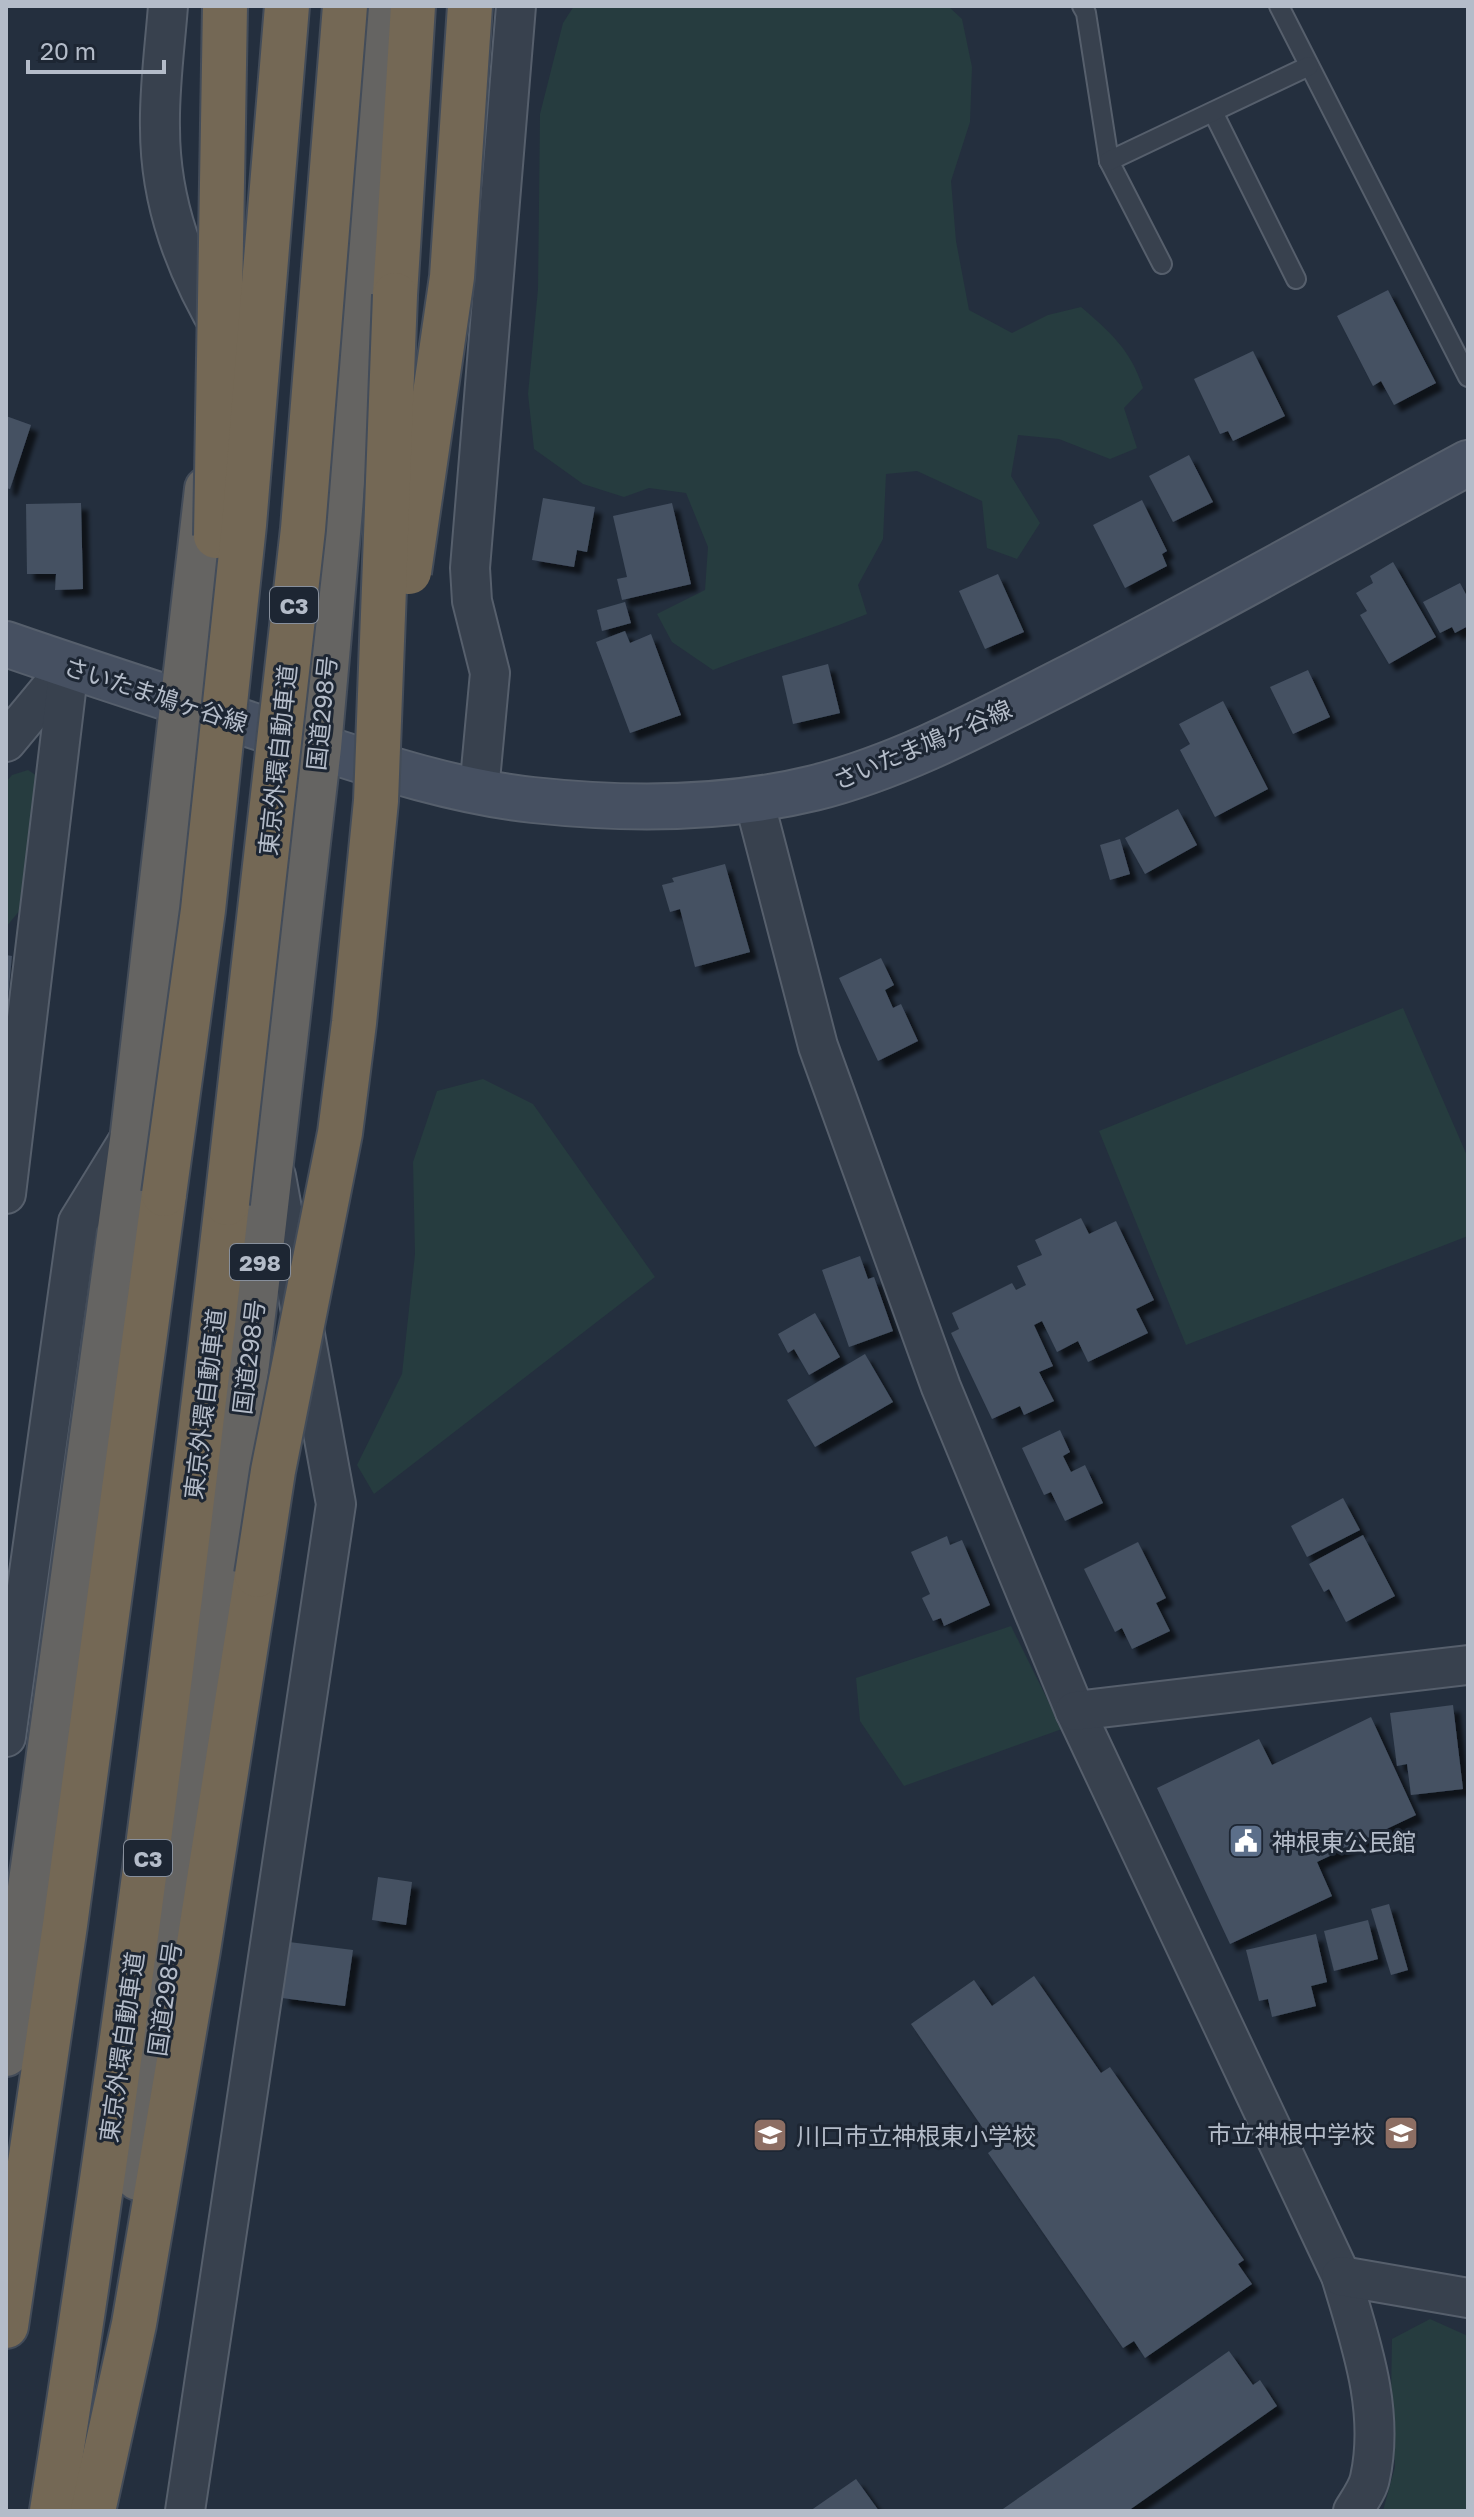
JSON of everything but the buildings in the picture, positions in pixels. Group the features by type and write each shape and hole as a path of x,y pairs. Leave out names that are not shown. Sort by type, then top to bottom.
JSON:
{"highway":[{"path":"203,910 216,557 225,6"},
{"path":"6,2054 47,1776 133,1133 225,336 244,6"},
{"name":"C3","path":"6,2326 69,1894 203,910 244,525 287,6"},
{"name":"東京外環自動車道","path":"52,2511 135,1954 181,1604 303,529 345,6"},
{"name":"国道298号","path":"87,2511 192,1810 272,1153 319,747 379,6"},
{"path":"376,801 395,295 413,6"},
{"path":"93,2511 142,2277 201,1934 273,1471 340,1133 376,801 452,277 470,6"}],"main road":[{"name":"さいたま鳩ヶ谷線","path":"6,644 319,747 479,791 531,800 621,805 693,805 754,800 816,787 879,767 1019,703 1468,463"}],"street":[{"path":"168,6 160,129 167,205 198,291 225,336"},
{"path":"479,791 490,673 472,601 470,568 516,6"},
{"path":"6,742 69,666"},
{"path":"6,1194 69,666"},
{"path":"754,800 824,1061 941,1387 1075,1711 1341,2276 1369,2370 1374,2431 1370,2480 1353,2511"},
{"path":"6,1737 78,1222 133,1133"},
{"path":"185,2511 336,1504 272,1153"},
{"path":"1075,1711 1468,1665"},
{"path":"1341,2276 1468,2298"}],"lane":[{"path":"1082,6 1086,13 1109,161 1162,264"},
{"path":"1279,6 1468,377"},
{"path":"1109,161 1309,66"},
{"path":"1213,112 1296,279"}],"green space":[{"path":"574,6 948,6 962,19 972,67 970,122 951,181 956,241 969,310 1012,333 1048,315 1081,307 1118,343 1138,375 1143,388 1124,408 1137,448 1110,459 1059,439 1018,435 1011,476 1040,523 1017,559 987,548 982,501 917,471 886,474 883,539 858,585 867,614 713,670 672,642 657,614 705,590 708,547 686,493 649,488 624,497 583,484 534,449 528,394 538,289 540,114 563,23"},
{"path":"28,770 40,778 25,904 6,927 6,782 12,775"},
{"path":"1403,1008 1468,1158 1468,1236 1186,1345 1099,1131"},
{"path":"483,1079 533,1104 655,1277 374,1494 357,1465 402,1374 415,1254 413,1162 437,1091"},
{"path":"1011,1626 1062,1729 904,1786 860,1721 856,1678"},
{"path":"1430,2319 1468,2336 1468,2511 1383,2511 1395,2467 1391,2400 1392,2339"}],"place":[{"name":"神根東公民館","path":"1246,1841"},
{"name":"市立神根中学校","path":"1401,2133"},
{"name":"川口市立神根東小学校","path":"770,2135"}]}
